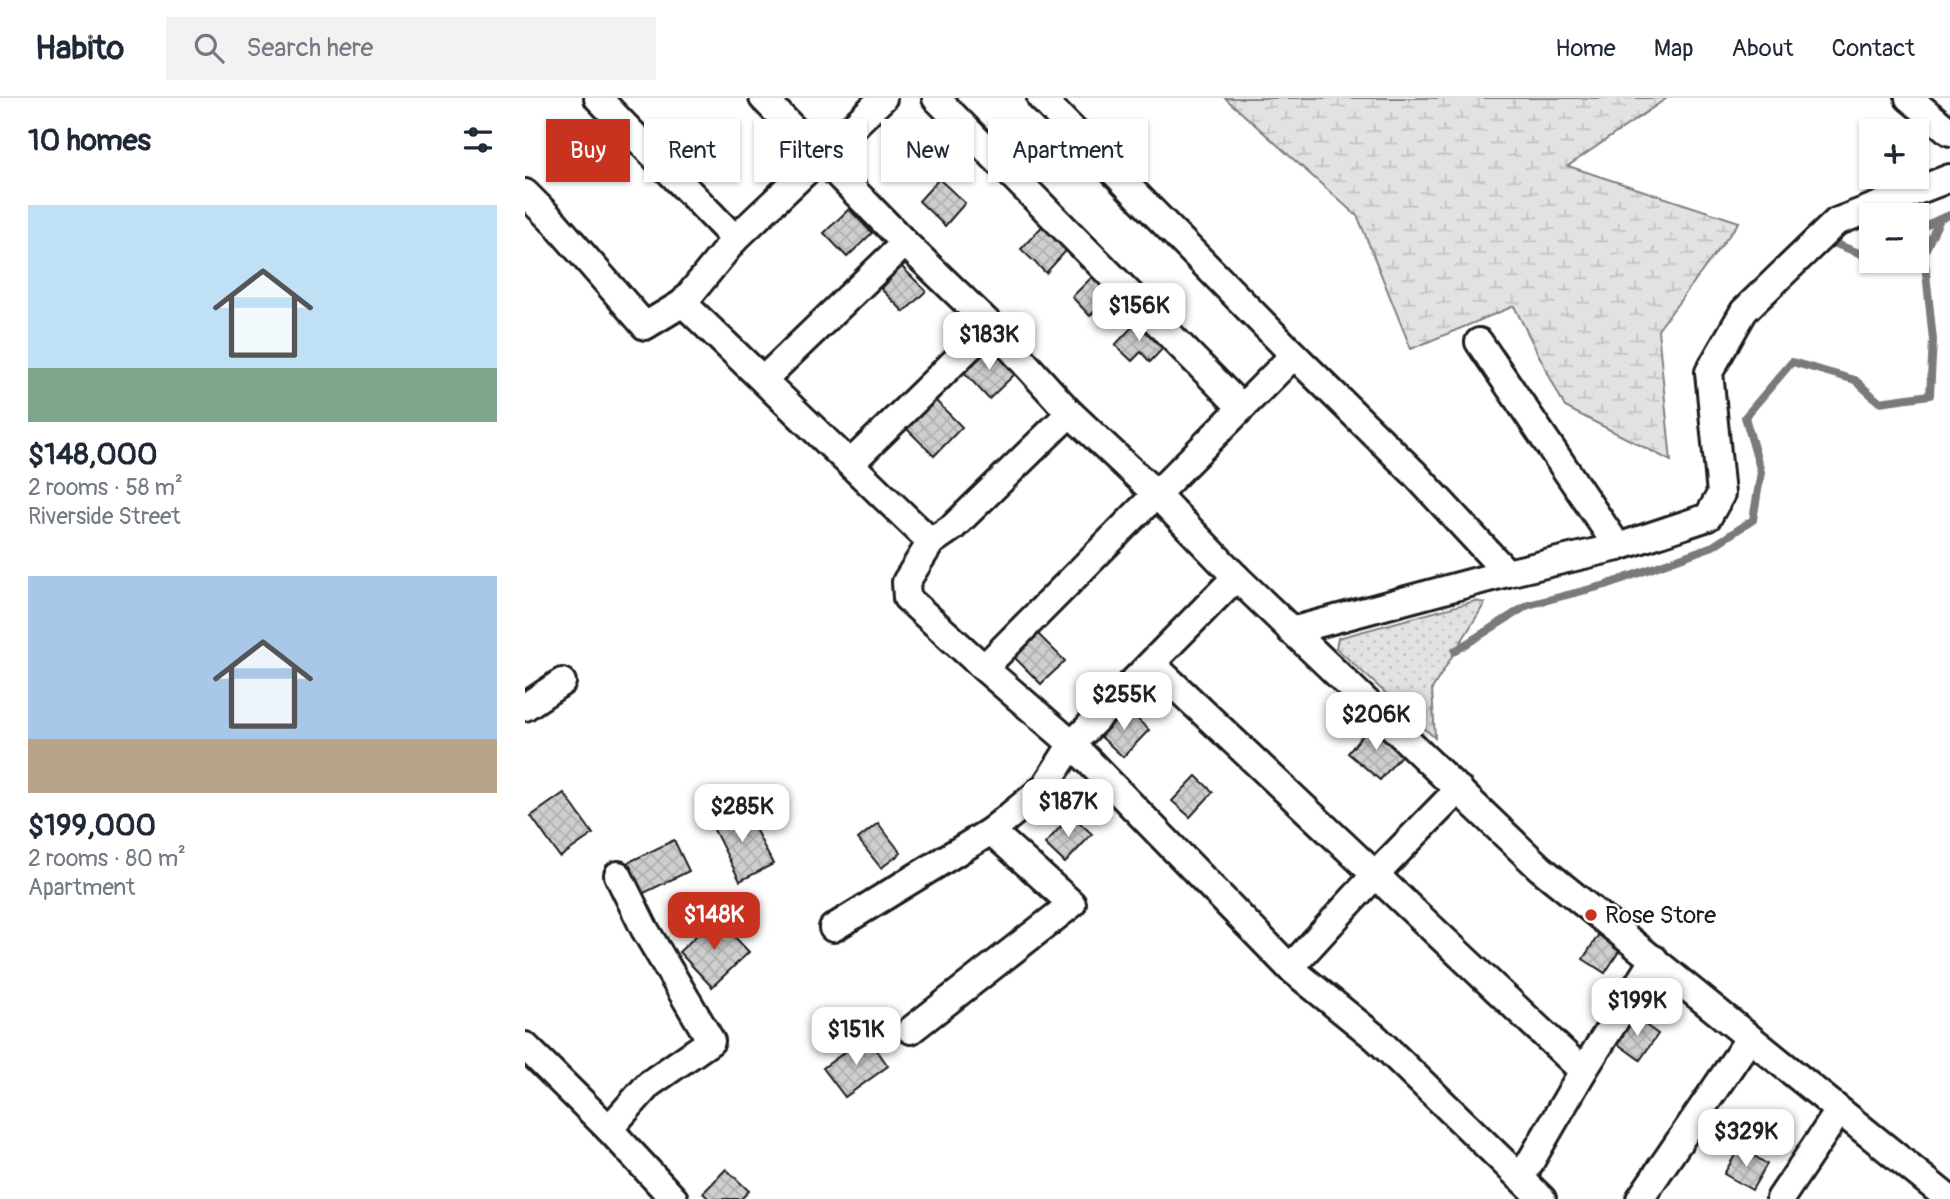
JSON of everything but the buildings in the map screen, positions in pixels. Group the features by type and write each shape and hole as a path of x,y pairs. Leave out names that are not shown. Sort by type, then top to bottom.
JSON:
{"street":[{"path":"598,98 735,239"},
{"path":"763,98 783,119"},
{"path":"860,119 883,98"},
{"path":"936,98 1241,407"},
{"path":"1041,98 1415,474 1507,573"},
{"path":"1909,98 1950,132"},
{"path":"1291,631 1507,573 1618,547 1709,517 1721,494 1709,372 1744,311 1836,222 1949,179"},
{"path":"525,193 555,223 645,326 683,303 735,239 793,182"},
{"path":"844,182 991,327 1070,413 1155,493 1236,577 1540,868 1839,1111 1932,1194"},
{"path":"764,379 905,243"},
{"path":"683,303 930,542"},
{"path":"851,463 991,327"},
{"path":"1479,342 1618,547"},
{"path":"983,668 1294,355"},
{"path":"1070,413 953,527 930,542 906,582 907,598 1072,744 1290,968 1376,1038 1542,1199"},
{"path":"832,929 991,831 1044,788 1072,744 1236,577"},
{"path":"1152,664 1583,1071"},
{"path":"525,707 562,682"},
{"path":"1290,968 1459,789"},
{"path":"911,1030 1072,904 991,831"},
{"path":"609,1129 649,1084 711,1041 644,928 618,875"},
{"path":"1521,1178 1583,1071 1654,959"},
{"path":"1640,1199 1749,1039"},
{"path":"525,1046 609,1129 674,1199"},
{"path":"1780,1199 1839,1111"}],"green space":[{"path":"1225,98 1667,98 1568,166 1739,222 1658,330 1671,461 1565,407 1514,306 1411,349 1358,217"},
{"path":"1475,601 1485,603 1432,689 1435,738 1336,648 1338,638"}],"waterway":[{"path":"1455,651 1528,605 1606,585 1713,546 1753,520 1761,472 1745,417 1792,362 1855,380 1879,402 1930,395 1933,340 1924,253 1940,219 1950,215"},
{"path":"1929,224 1940,219"},
{"path":"1823,239 1859,253"}],"place":[{"name":"Rose Store","path":"1591,915"}]}
